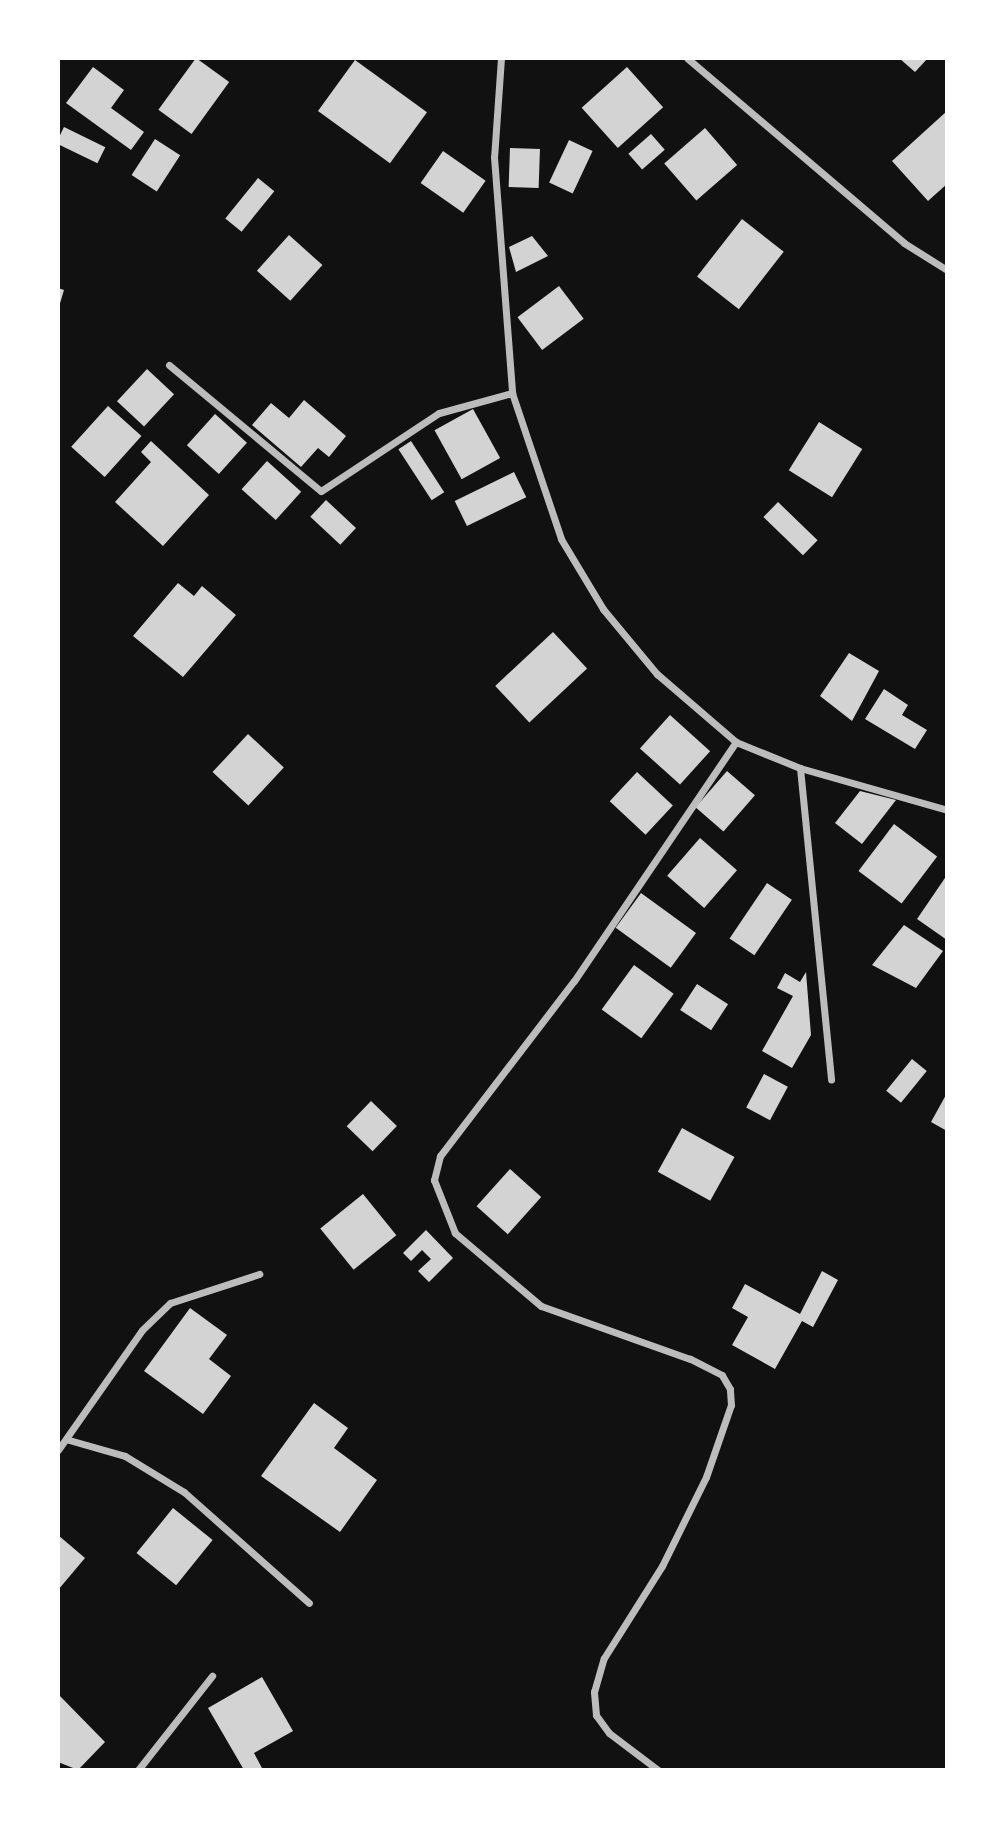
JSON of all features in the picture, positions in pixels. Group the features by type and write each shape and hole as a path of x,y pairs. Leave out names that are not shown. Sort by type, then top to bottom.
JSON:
{"street":[{"path":"501,58 494,157 512,393 561,539 603,609 657,674 736,742 800,768 947,810"},
{"path":"687,58 904,243 947,270"},
{"path":"169,365 321,491 439,413 512,393"},
{"path":"658,1770 608,1733 596,1715 594,1692 604,1658 662,1566 706,1477 731,1405 730,1388 722,1376 690,1359 541,1306 455,1233 434,1180 440,1156 573,981 736,742"},
{"path":"800,768 831,1079"},
{"path":"58,1450 69,1440 142,1330 170,1303 196,1289 259,1274"},
{"path":"69,1440 125,1456 184,1492 309,1603"},
{"path":"138,1770 212,1676"}],"building":[{"path":"196,58 229,82 192,134 158,110"},
{"path":"899,58 928,58 915,72"},
{"path":"355,60 427,112 390,163 318,111"},
{"path":"93,67 124,90 111,108 144,132 131,150 66,103"},
{"path":"627,67 663,107 618,148 582,108"},
{"path":"947,111 947,184 928,201 892,161"},
{"path":"64,127 105,147 97,163 58,144"},
{"path":"705,128 737,165 696,200 664,163"},
{"path":"651,134 665,150 642,170 628,154"},
{"path":"155,139 180,155 157,191 132,175"},
{"path":"569,140 593,151 573,194 549,183"},
{"path":"510,148 540,149 539,188 509,187"},
{"path":"443,151 486,181 463,213 421,183"},
{"path":"258,178 274,191 242,232 225,218"},
{"path":"742,219 784,252 739,309 697,277"},
{"path":"289,235 322,265 290,301 257,271"},
{"path":"532,236 548,256 516,272 509,247"},
{"path":"559,286 584,319 542,350 517,317"},
{"path":"58,288 64,290 58,310"},
{"path":"147,369 174,394 144,426 117,401"},
{"path":"304,400 346,436 329,457 318,448 301,467 252,425 271,403 289,418"},
{"path":"108,406 141,436 105,477 71,447"},
{"path":"473,409 500,458 462,479 435,430"},
{"path":"215,414 247,443 219,474 187,445"},
{"path":"819,422 862,449 832,497 789,470"},
{"path":"151,441 209,495 163,546 115,502 151,462 141,452"},
{"path":"411,441 444,492 432,500 398,449"},
{"path":"267,461 301,492 276,520 242,489"},
{"path":"514,472 526,497 467,526 455,501"},
{"path":"326,500 356,528 340,545 310,517"},
{"path":"778,502 818,540 803,555 763,517"},
{"path":"178,583 194,596 202,586 236,615 183,677 133,636"},
{"path":"553,632 587,669 529,722 495,686"},
{"path":"849,653 879,671 852,721 820,696"},
{"path":"884,689 908,705 902,715 927,730 915,749 865,719"},
{"path":"670,715 710,751 680,785 640,748"},
{"path":"248,734 284,767 248,805 213,772"},
{"path":"727,771 755,795 723,832 696,807"},
{"path":"637,772 673,805 646,835 610,801"},
{"path":"860,791 896,800 862,844 835,823"},
{"path":"894,824 937,856 902,904 858,871"},
{"path":"700,838 737,870 704,908 667,876"},
{"path":"947,875 947,940 917,919"},
{"path":"767,883 792,900 754,955 730,939"},
{"path":"641,893 696,933 671,968 616,928"},
{"path":"904,925 943,951 916,988 872,965"},
{"path":"634,965 674,994 641,1038 602,1009"},
{"path":"806,972 811,1035 792,1068 762,1051 793,996 777,988 785,973 800,982"},
{"path":"697,984 728,1004 711,1030 680,1010"},
{"path":"912,1059 927,1071 901,1103 886,1091"},
{"path":"764,1074 788,1087 770,1120 746,1108"},
{"path":"947,1093 947,1131 931,1122"},
{"path":"371,1101 397,1126 373,1151 347,1126"},
{"path":"682,1128 734,1157 710,1201 658,1172"},
{"path":"510,1169 541,1197 508,1234 477,1206"},
{"path":"363,1194 396,1235 354,1270 320,1229"},
{"path":"426,1230 453,1258 429,1282 418,1271 431,1259 422,1250 411,1261 403,1253"},
{"path":"822,1271 838,1280 813,1327 802,1321 775,1369 732,1345 748,1317 732,1308 745,1284 800,1314"},
{"path":"190,1308 227,1335 209,1359 231,1376 203,1414 144,1371"},
{"path":"314,1403 348,1428 334,1448 377,1480 340,1532 261,1476"},
{"path":"173,1508 213,1540 176,1585 136,1553"},
{"path":"58,1535 85,1558 58,1590"},
{"path":"262,1677 293,1731 254,1753 263,1770 244,1770 208,1708"},
{"path":"58,1694 105,1742 78,1770 58,1762"}]}
